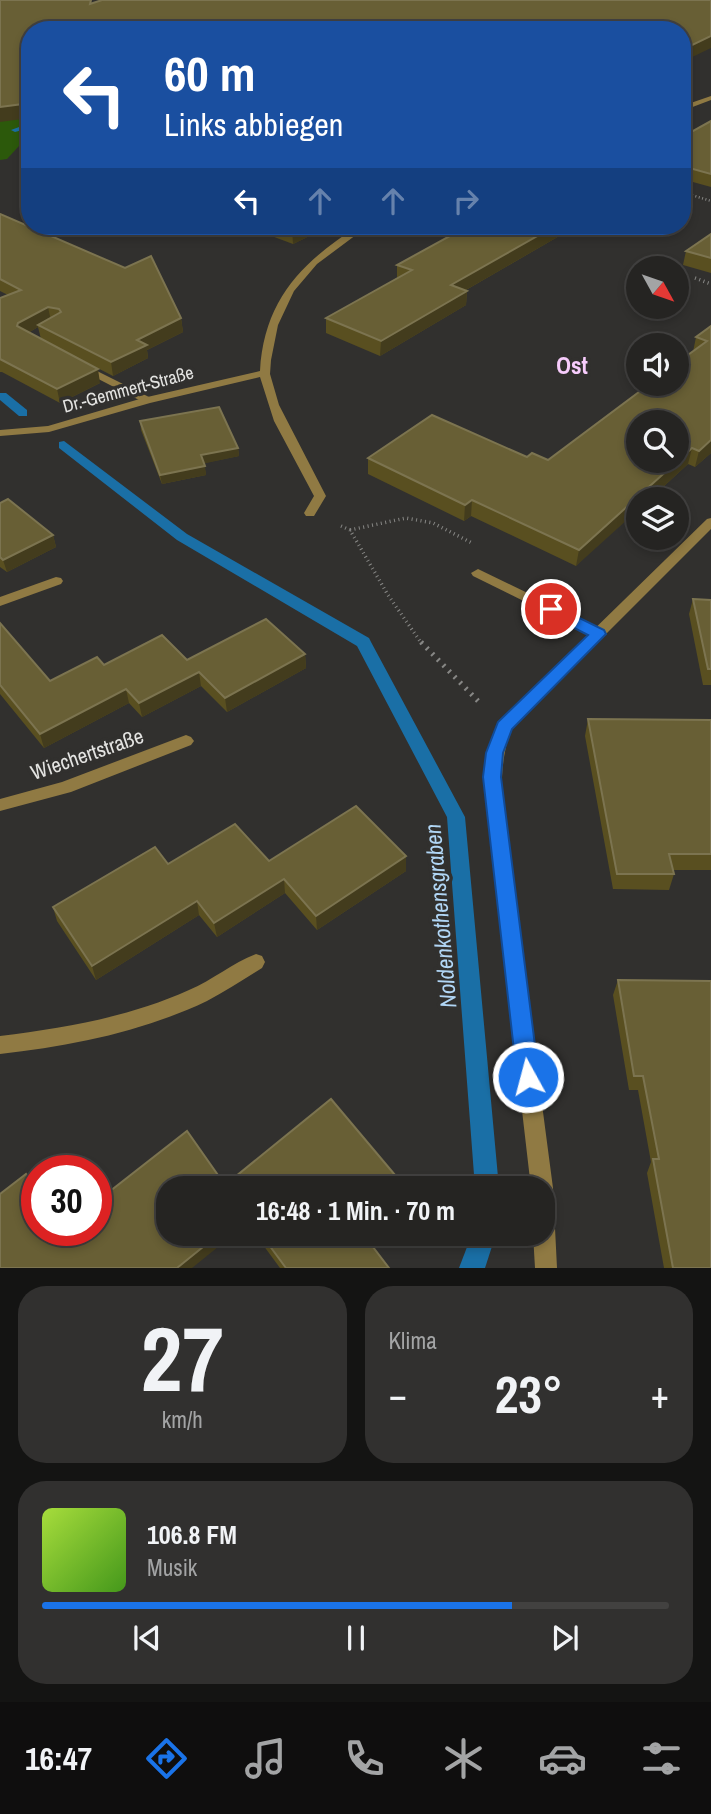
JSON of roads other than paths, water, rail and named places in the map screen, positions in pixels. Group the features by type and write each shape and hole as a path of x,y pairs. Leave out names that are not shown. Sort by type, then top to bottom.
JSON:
{"street":[{"path":"691,106 711,98"},
{"path":"310,513 320,496 276,413 264,373 271,328 286,292 324,251 349,235"},
{"path":"75,363 147,400"},
{"name":"Dr.-Gemmert-Straße","path":"0,433 49,429 147,400 264,373"},
{"path":"541,1176 492,777 494,753 504,726 711,522"},
{"path":"478,573 598,634"},
{"path":"0,602 55,581"},
{"name":"Wiechertstraße","path":"0,805 65,788 187,741"},
{"path":"0,1045 58,1039 134,1021 197,997 256,962"},
{"path":"545,1246 546,1268"}],"waterway":[{"path":"15,130 21,128"},
{"name":"Noldenkothensgraben","path":"2,396 23,413"},
{"name":"Noldenkothensgraben","path":"64,445 182,537 363,642 456,817 486,1176"},
{"name":"Noldenkothensgraben","path":"472,1268 480,1246"}],"district":[{"name":"Ost","path":"572,365"}]}
